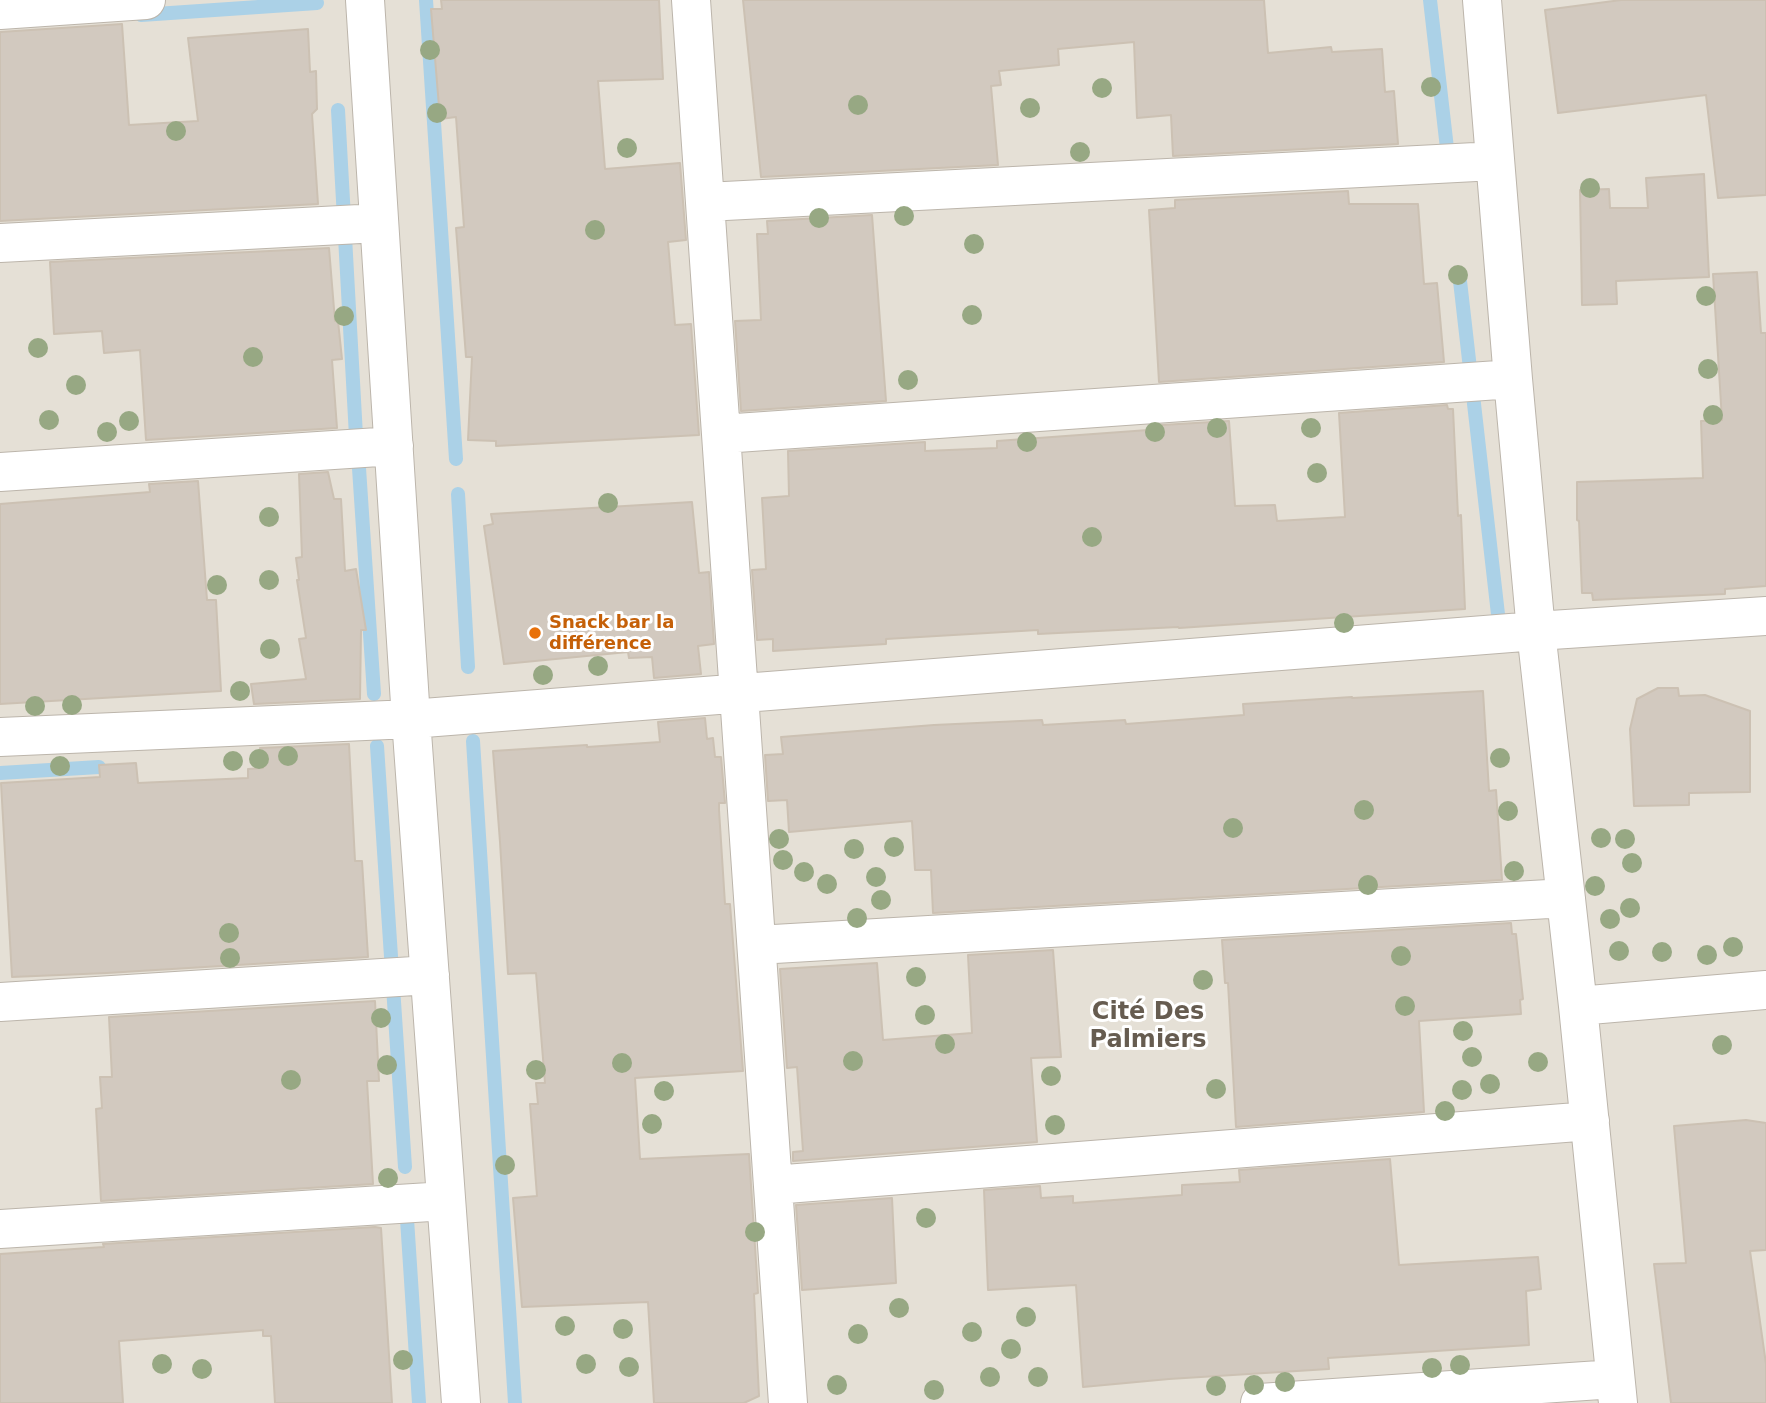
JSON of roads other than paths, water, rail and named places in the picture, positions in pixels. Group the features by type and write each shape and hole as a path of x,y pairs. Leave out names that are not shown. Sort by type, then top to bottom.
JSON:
{"street":[{"path":"0,10 146,0"},
{"path":"365,0 411,719 461,1403"},
{"path":"691,0 788,1403"},
{"path":"1260,1403 1617,1391 1536,631 1482,0"},
{"path":"706,202 1495,161"},
{"path":"0,243 379,223"},
{"path":"722,435 1513,379"},
{"path":"0,472 394,446"},
{"path":"0,737 411,719 1536,631 1766,616"},
{"path":"757,945 1566,898"},
{"path":"0,1002 430,975"},
{"path":"1577,1006 1766,990"},
{"path":"773,1185 1590,1121"},
{"path":"0,1228 446,1201"}],"waterway":[{"path":"426,0 456,459"},
{"path":"1430,0 1448,157"},
{"path":"141,15 317,3"},
{"path":"338,110 356,436"},
{"path":"1460,281 1499,623"},
{"path":"358,453 374,694"},
{"path":"458,494 468,667"},
{"path":"473,741 515,1403"},
{"path":"377,746 405,1167"},
{"path":"0,773 99,767"},
{"path":"407,1219 419,1403"}],"place":[{"name":"Snack bar la différence","path":"535,633"}],"district":[{"name":"Cité Des Palmiers","path":"1148,1027"}]}
